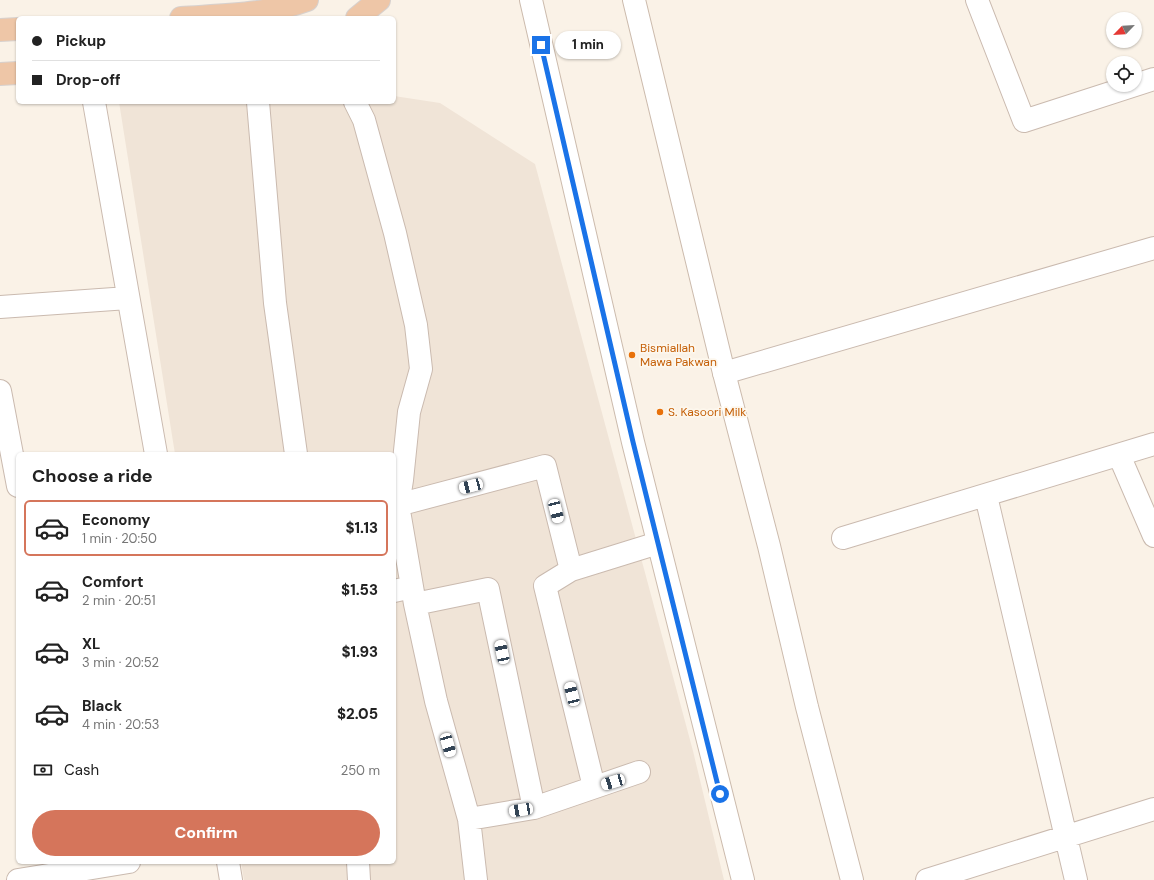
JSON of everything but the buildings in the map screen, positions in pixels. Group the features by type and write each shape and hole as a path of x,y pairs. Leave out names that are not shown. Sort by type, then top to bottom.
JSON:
{"highway":[{"path":"210,16 253,13 282,8 307,0"},
{"path":"359,16 379,0"},
{"path":"0,30 16,29"},
{"path":"0,74 16,73"}],"street":[{"path":"531,0 633,442 743,880"},
{"path":"634,0 724,373 769,546 852,880"},
{"path":"977,0 1024,121 1154,79"},
{"path":"94,104 156,452"},
{"path":"258,104 275,303 296,452"},
{"path":"356,104 364,120 395,233 416,325 421,369 409,412 402,480 396,505 407,594 470,819 476,880"},
{"path":"724,373 1154,248"},
{"path":"0,307 128,298"},
{"path":"0,391 16,475"},
{"path":"843,538 1154,444"},
{"path":"1119,455 1154,536"},
{"path":"396,505 545,466 571,570"},
{"path":"986,496 1076,880"},
{"path":"594,787 546,586 571,570 658,543"},
{"path":"407,594 488,589 534,808"},
{"path":"470,819 534,808 639,772"},
{"path":"927,880 1154,809"},
{"path":"18,880 90,870 119,864"},
{"path":"228,864 231,880"},
{"path":"358,864 359,880"}],"shaded area":[{"path":"396,96 440,103 535,164 693,751 724,880 244,880 241,864 396,864 396,452 175,452 119,104 396,104"}],"place":[{"name":"Bismiallah Mawa Pakwan","path":"632,355"},
{"name":"S. Kasoori Milk","path":"660,412"}],"route":[{"path":"541,45 633,442 720,794"}]}
